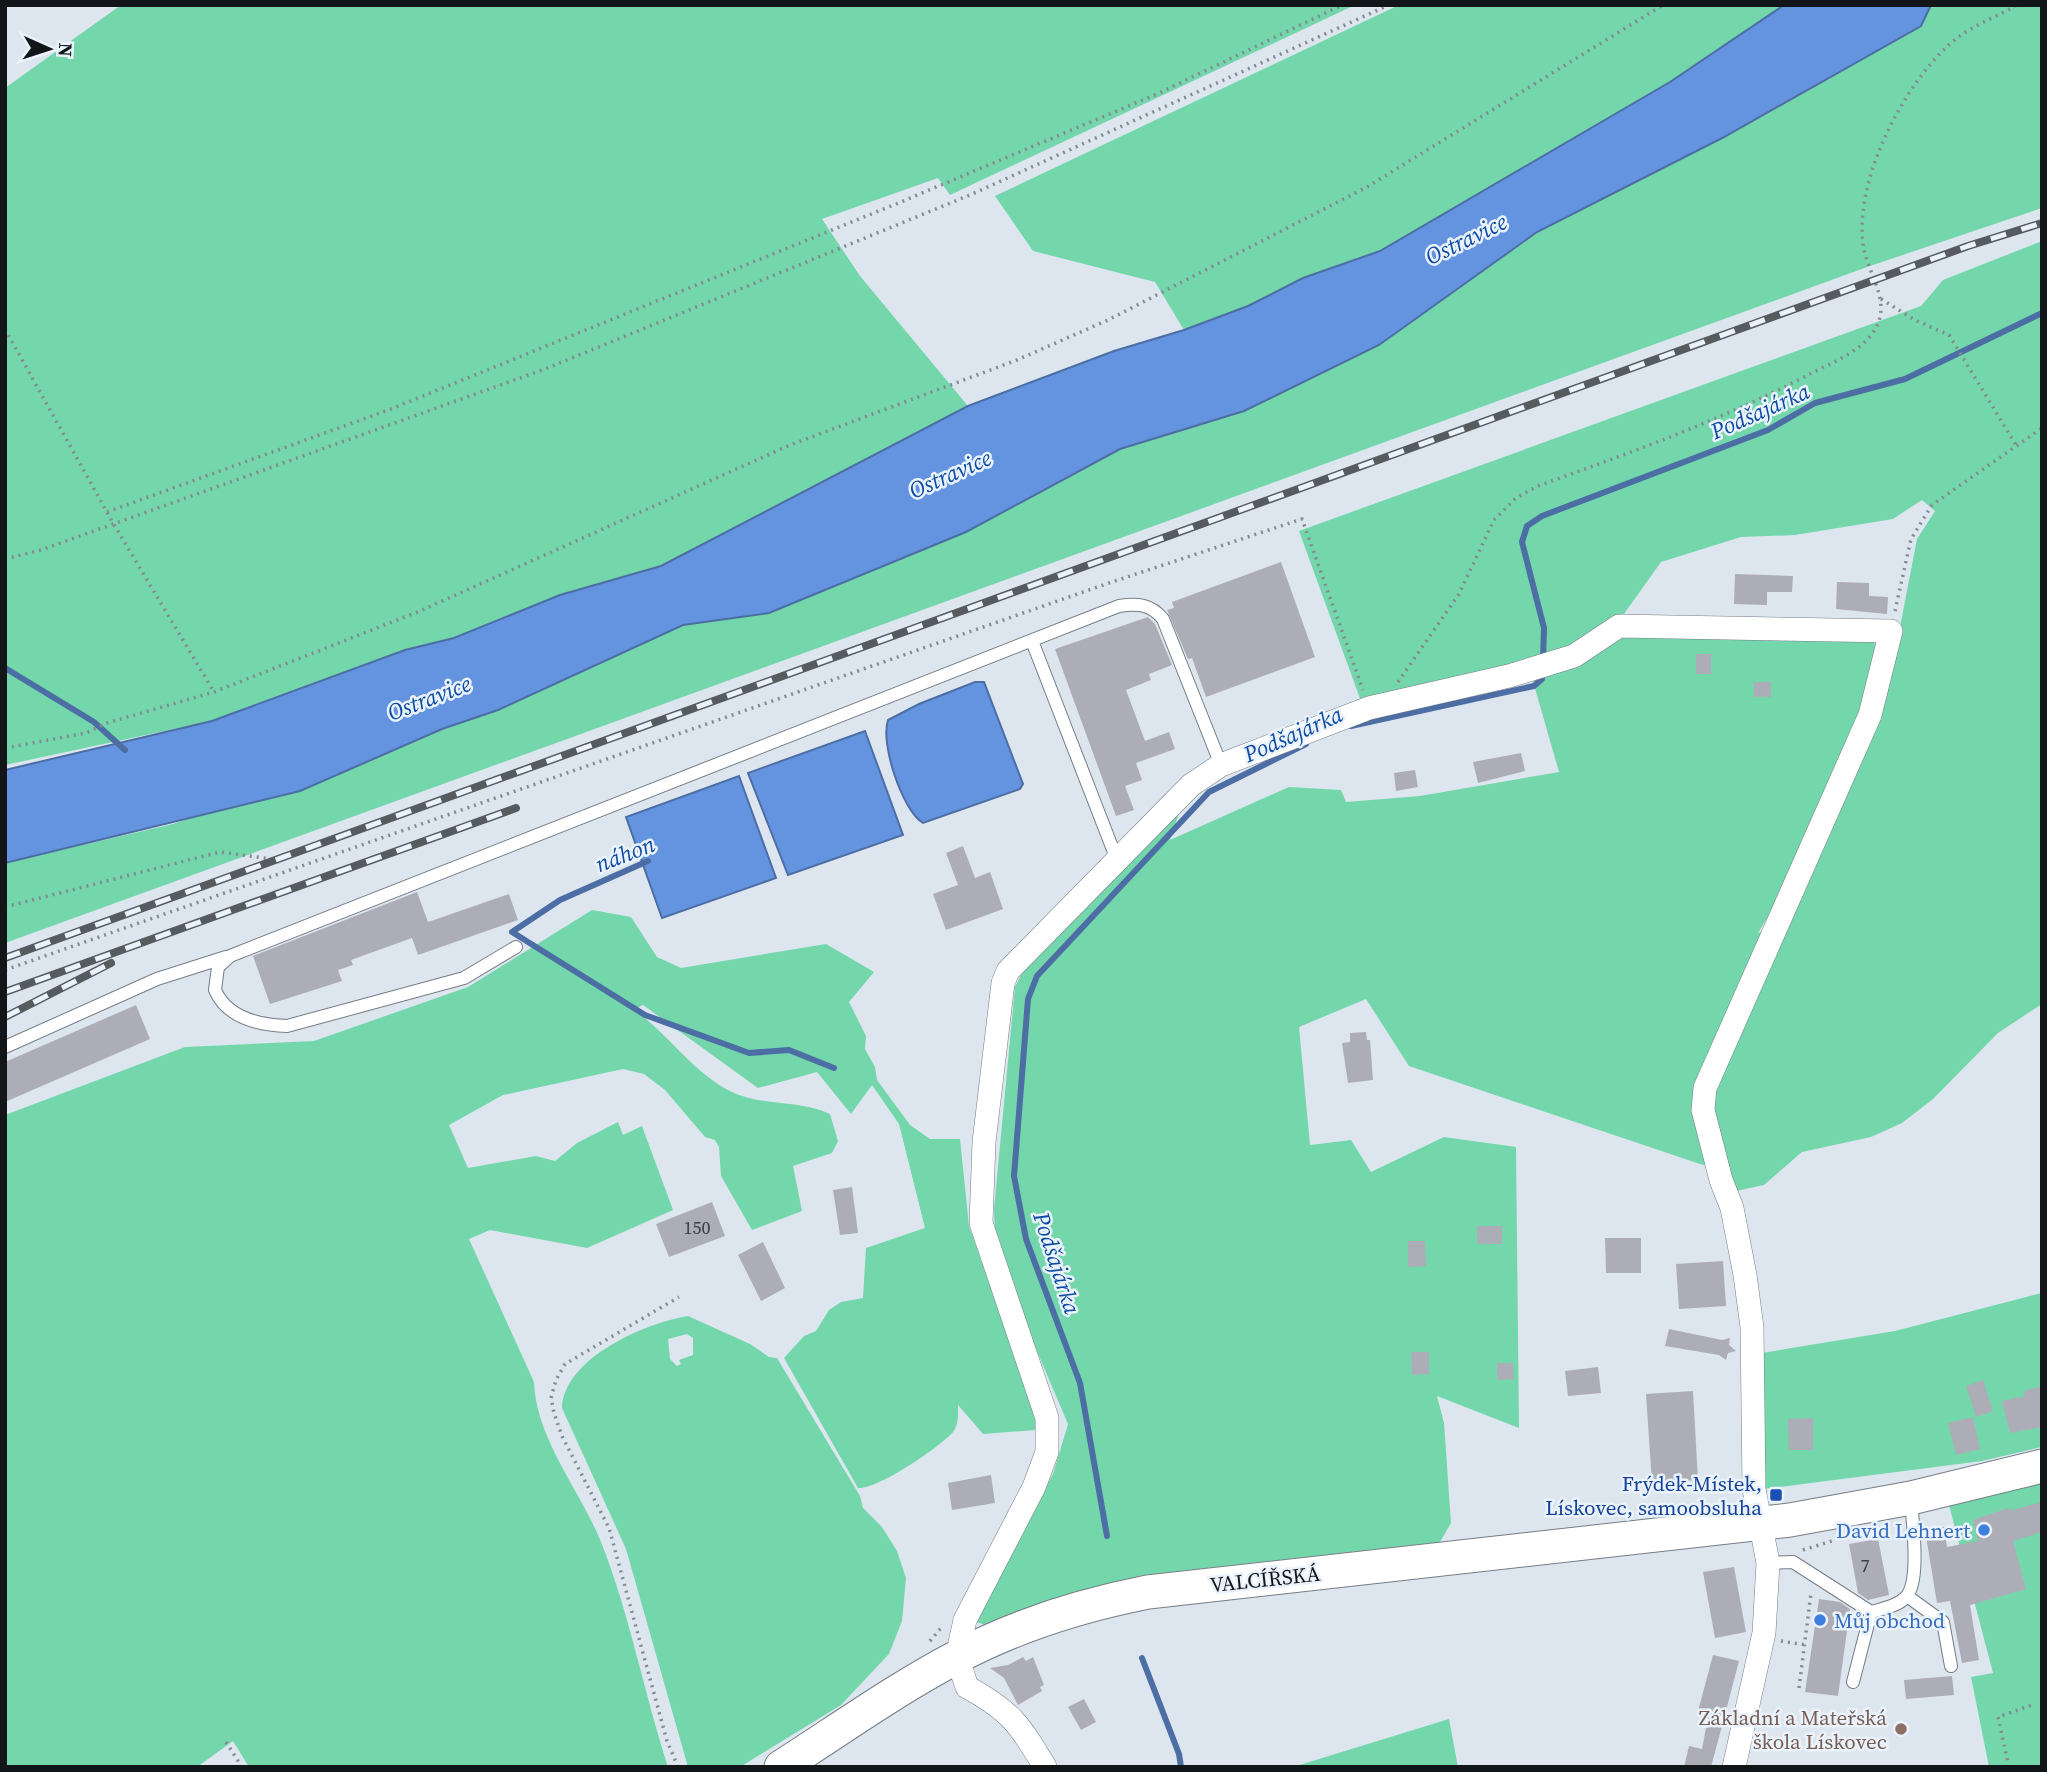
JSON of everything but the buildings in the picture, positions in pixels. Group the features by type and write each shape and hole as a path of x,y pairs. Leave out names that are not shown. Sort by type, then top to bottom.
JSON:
{"main road":[{"name":"VALCÍŘSKÁ","path":"780,1767 957,1657 1052,1615 1148,1592 1776,1522 1911,1498 2042,1465"}],"street":[{"path":"1045,1767 1018,1722 998,1704 967,1687 957,1657 965,1620 1034,1487 1049,1436 1047,1418 981,1223 979,1203 1003,983 1020,958 1191,785 1221,765 1380,706 1574,656 1619,626 1891,631 1870,715 1704,1088 1703,1110 1721,1180 1732,1208 1749,1301 1754,1489 1776,1522 1768,1563 1763,1633 1734,1767"}],"lane":[{"path":"5,1046 158,979 230,956 1119,606 1142,605 1158,612 1169,629 1221,765"},
{"path":"1032,641 1117,860"},
{"path":"230,956 218,967 214,979 218,998 249,1020 265,1025 287,1026 464,978 516,947"},
{"path":"1907,1596 1914,1567 1911,1498"},
{"path":"1768,1563 1793,1562 1871,1612"},
{"path":"1871,1612 1907,1596"},
{"path":"1907,1596 1943,1622 1951,1666"},
{"path":"1853,1682 1871,1612"}],"path":[{"path":"107,512 391,410 896,204 1157,94 1342,5"},
{"path":"5,559 41,551 545,369 970,195 1389,5"},
{"path":"5,748 86,733 107,723 214,692 420,611 790,445 1017,360 1108,320 1367,187 1663,5"},
{"path":"1380,706 1459,594 1494,520 1516,498 1538,486 1738,411 1856,349 1875,331 1881,314 1881,299 1864,250 1864,222 1870,180 1883,141 1931,63 1958,37 2017,5"},
{"path":"1881,299 1915,320 1948,335 2016,445"},
{"path":"5,329 113,523 214,692"},
{"path":"1891,631 1910,539 1932,505 2042,428"},
{"path":"5,970 1106,584 1302,519 1380,706"},
{"path":"5,907 220,852 279,860"},
{"path":"678,1767 667,1741 609,1528 562,1436 551,1398 556,1380 565,1364 679,1297"},
{"path":"1793,1562 1798,1552 1835,1540"},
{"path":"1799,1688 1812,1598 1807,1588"},
{"path":"1778,1651 1783,1629"},
{"path":"1781,1641 1807,1645"},
{"path":"2008,1767 1997,1717 2032,1706"},
{"path":"226,1742 242,1767"}],"green space":[{"path":"121,5 1355,5 950,195 938,178 822,219 860,276 968,406 661,566 560,595 454,638 405,650 212,721 5,765 5,88"},
{"path":"1399,5 1784,5 1670,82 1380,251 1303,278 1248,306 1184,330 1155,282 1033,251 995,196"},
{"path":"1931,5 2042,5 2042,208 1870,266 5,943 5,863 173,824 498,710 683,625 769,613 966,532 1120,449 1244,411 1453,293 1537,232 1724,137 1921,26"},
{"path":"2042,241 2042,1004 1998,1033 1933,1099 1902,1123 1871,1137 1802,1152 1764,1185 1736,1191 1727,1162 1703,1165 1409,1066 1366,999 1299,1027 1310,1145 1351,1140 1371,1172 1444,1137 1516,1147 1519,1428 1437,1396 1444,1423 1451,1523 1440,1542 1145,1575 1062,1596 986,1625 976,1622 984,1600 1053,1474 1068,1424 1007,1281 995,1239 994,1209 1015,987 1028,961 1182,804 1170,840 1289,787 1341,790 1346,802 1420,796 1559,772 1532,678 1573,663 1623,631 1653,629 1870,637 1879,649 1866,710 1798,867 1758,933 1777,928 1827,833 1863,754 1900,627 1917,539 1935,511 1922,500 1893,519 1795,535 1741,537 1661,562 1619,621 1572,650 1530,665 1362,704 1299,531 1921,306 1943,280"},
{"path":"592,910 631,917 657,957 681,968 826,944 874,972 849,1002 866,1036 865,1049 875,1067 877,1080 910,1125 930,1139 960,1139 969,1226 1034,1411 1036,1430 983,1434 958,1405 956,1426 946,1439 893,1475 867,1487 858,1488 784,1358 804,1336 816,1331 829,1310 841,1302 863,1298 866,1248 925,1228 899,1124 872,1085 851,1114 817,1072 758,1088 643,1005 634,1010 716,1083 742,1096 805,1106 830,1114 838,1141 832,1153 793,1166 802,1211 752,1230 721,1176 719,1147 715,1140 705,1137 665,1090 644,1074 623,1069 503,1095 449,1125 468,1168 536,1156 555,1161 577,1143 618,1122 623,1135 642,1126 673,1210 587,1248 490,1230 469,1239 534,1382 542,1424 601,1542 620,1598 668,1767 249,1767 233,1741 197,1767 5,1767 5,1115 185,1047 314,1041 468,987"},
{"path":"2042,1293 2042,1447 1982,1461 1764,1489 1762,1353 1895,1331"},
{"path":"688,1316 750,1344 769,1357 777,1358 860,1496 863,1508 882,1527 897,1551 906,1578 902,1621 889,1654 841,1705 740,1767 688,1767 626,1549 562,1408 566,1390 576,1374 591,1359 630,1335","holes":["687,1334 693,1338 693,1355 679,1360 681,1364 677,1366 670,1359 668,1339"]},
{"path":"2042,1481 2042,1767 1989,1767 1971,1677 1993,1673 1949,1505"},
{"path":"1449,1719 1458,1767 1293,1767"}],"water":[{"name":"Ostravice","path":"1784,5 1931,5 1921,26 1724,137 1537,232 1379,345 1244,411 1120,449 966,532 769,613 683,625 498,710 442,729 300,791 5,863 5,770 212,721 405,650 454,638 560,595 661,566 968,406 1114,351 1184,330 1248,306 1303,278 1380,251 1670,82"},
{"path":"975,682 984,682 1023,784 1020,789 923,823 908,805 895,775 887,744 888,720 919,704"},
{"path":"865,731 903,835 788,875 748,773"},
{"path":"739,776 776,878 662,918 626,817"}],"waterway":[{"name":"Podšajárka","path":"1543,660 1544,628 1522,542 1527,526 1542,516 1768,430 1815,403 1905,379 2042,313"},
{"path":"5,668 94,722 125,750"},
{"name":"Podšajárka","path":"1351,726 1534,686 1542,679 1542,671"},
{"name":"Podšajárka","path":"1107,1536 1080,1383 1026,1239 1014,1176 1028,999 1037,976 1209,792 1306,744"},
{"name":"náhon","path":"648,861 560,900 512,932 645,1015 749,1053 789,1050 834,1068"},
{"name":"Podšajárka","path":"1142,1658 1179,1754 1181,1767"}],"railway":[{"path":"5,958 1968,246 2042,223"},
{"path":"5,992 516,808"},
{"path":"5,1017 111,963"}],"place":[{"name":"Frýdek-Místek, Lískovec, samoobsluha","path":"1776,1495"},
{"name":"David Lehnert","path":"1984,1530"},
{"name":"Můj obchod","path":"1820,1620"},
{"name":"Základní a Mateřská škola Lískovec","path":"1901,1729"}]}
